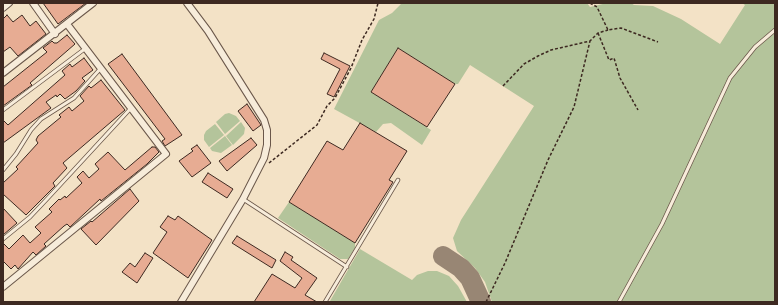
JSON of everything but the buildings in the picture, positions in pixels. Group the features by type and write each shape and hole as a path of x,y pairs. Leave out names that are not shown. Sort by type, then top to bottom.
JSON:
{"street":[{"path":"3,8 10,3"},
{"path":"33,3 55,34"},
{"path":"3,73 93,3"},
{"path":"181,302 243,199 264,158 267,145 267,130 252,100 208,31 187,3"},
{"path":"3,287 165,156 166,152 67,24"}],"lane":[{"path":"619,302 662,224 730,78 755,47 775,30"},
{"path":"3,110 86,48"},
{"path":"3,170 16,154 31,130 41,119 74,98 101,68"},
{"path":"3,239 30,217 131,108"},
{"path":"325,302 398,180"},
{"path":"243,199 347,267"}],"path":[{"path":"267,165 317,125 327,106 335,98 351,68 362,40 374,19 378,3"},
{"path":"590,3 597,7 608,30"},
{"path":"486,302 505,263 548,160 574,107 590,41 598,33 621,28 658,42"},
{"path":"598,33 609,60 614,58 620,78 638,110"},
{"path":"503,86 519,68 538,56 551,50 590,41"}],"green space":[{"path":"587,3 590,7 607,3 631,3 634,5 653,6 681,19 720,44 745,5 742,3 775,3 775,302 492,302 485,282 475,268 457,251 453,238 461,220 534,106 470,65 458,84 455,84 398,48 371,92 431,130 422,145 391,123 383,124 376,132 334,109 379,20 392,13 401,4"},
{"path":"229,113 236,116 240,121 225,134 216,122 225,114"},
{"path":"241,122 245,128 244,134 233,145 226,136"},
{"path":"215,124 224,135 209,147 204,140 204,135 206,131"},
{"path":"225,136 232,145 221,153 212,151 210,148"},
{"path":"289,202 355,243 355,248 348,259 340,259 278,218"},
{"path":"360,249 412,280 417,275 428,271 437,271 449,276 458,286 467,302 331,302 330,301"}],"taxiway":[{"path":"443,256 461,268 470,278 481,302"}]}
